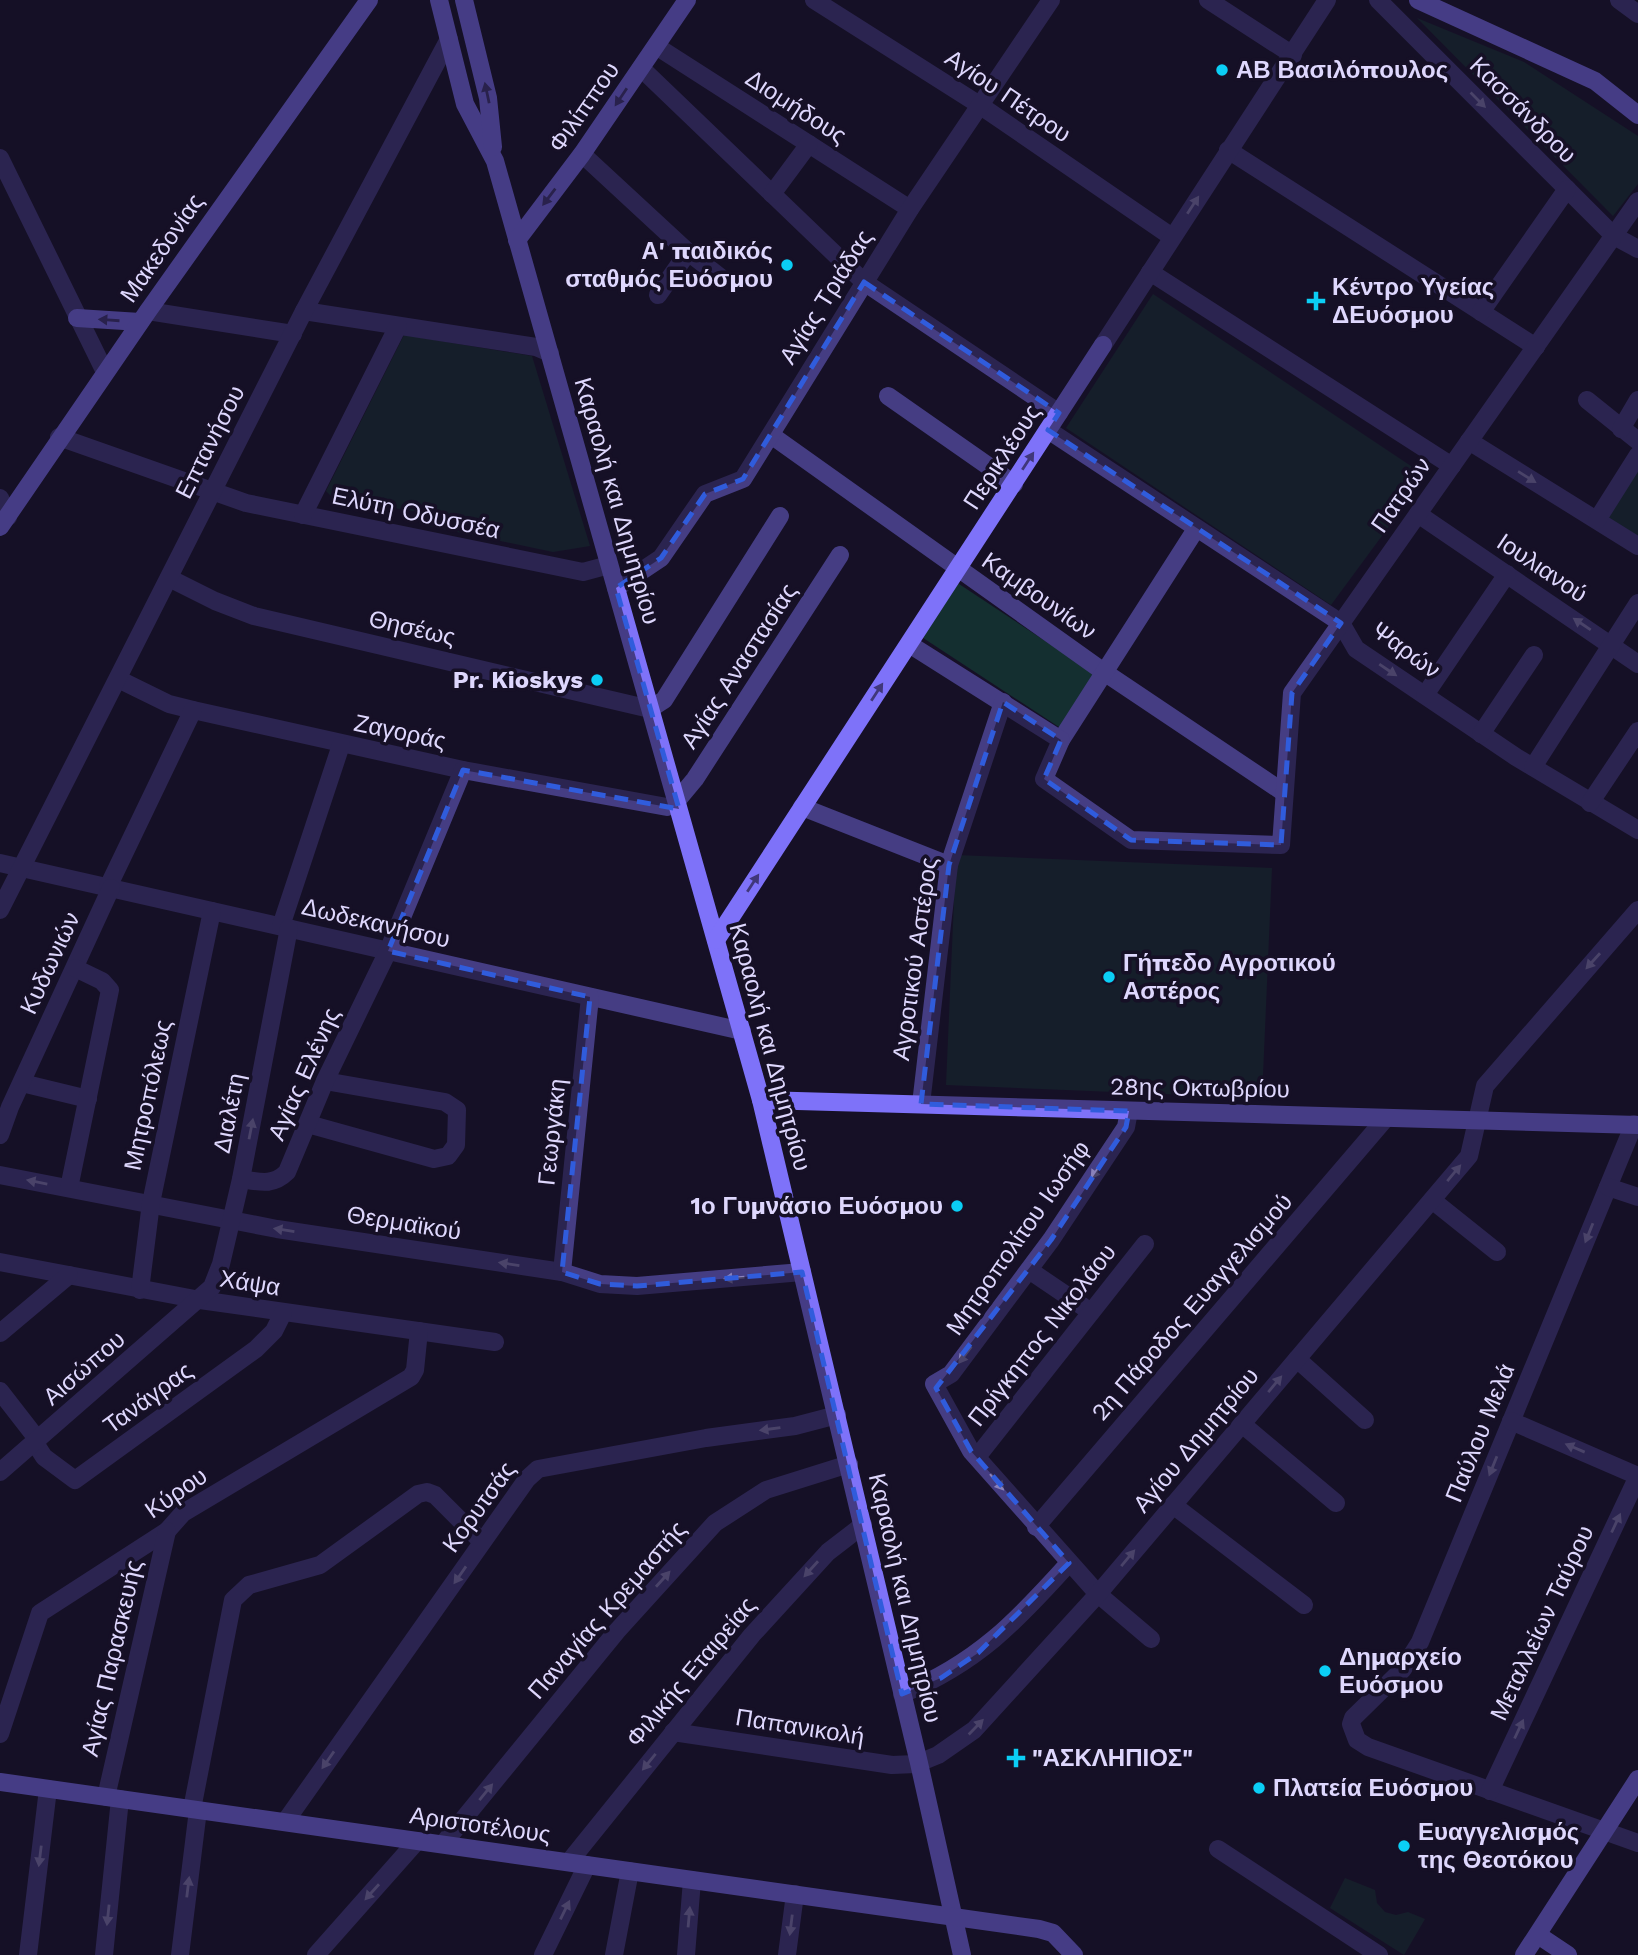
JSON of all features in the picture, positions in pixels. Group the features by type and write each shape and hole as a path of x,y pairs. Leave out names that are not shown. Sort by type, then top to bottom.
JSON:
{"main road":[{"name":"Μακεδονίας","path":"4,522 59,437 369,0"},
{"name":"Καραολή και Δημητρίου","path":"439,0 465,104 495,161"},
{"name":"Φιλίππου","path":"517,240 582,154 687,0"},
{"path":"1418,0 1595,81 1638,115"},
{"name":"Καραολή και Δημητρίου","path":"467,3 488,98 495,161 761,1100 849,1464 962,1955"},
{"name":"Επτανήσου","path":"449,39 467,3"},
{"path":"77,318 144,316"},
{"name":"Περικλέους","path":"716,940 1103,345"},
{"name":"28ης Οκτωβρίου","path":"761,1100 1636,1124"},
{"path":"1524,1955 1638,1779"},
{"name":"Αριστοτέλους","path":"0,1782 1053,1933 1074,1955"},
{"path":"1538,1935 1568,1955"}],"street":[{"name":"Αγίου Πέτρου","path":"814,0 978,104 1172,237"},
{"name":"Αγίας Τριάδας","path":"616,588 661,558 705,494 743,479 910,209 978,104 1051,0"},
{"path":"1208,0 1293,55"},
{"name":"Περικλέους","path":"1103,345 1327,0"},
{"name":"Κασσάνδρου","path":"1378,0 1614,236 1638,249"},
{"path":"1619,0 1638,14"},
{"name":"Επτανήσου","path":"0,910 304,311 449,39"},
{"name":"Διομήδους","path":"656,46 910,209"},
{"path":"641,68 864,282 1059,413"},
{"path":"772,194 809,144"},
{"path":"1228,150 1536,347"},
{"path":"582,154 688,252 724,281"},
{"path":"0,158 105,372"},
{"path":"1481,312 1567,189"},
{"name":"Πατρών","path":"1061,740 1044,779 1131,840 1281,845 1292,693 1638,201"},
{"path":"659,295 688,252"},
{"path":"1150,272 1452,466"},
{"path":"304,311 536,347 550,353"},
{"path":"144,316 293,334"},
{"path":"303,515 398,326"},
{"path":"888,397 1014,484"},
{"path":"1587,400 1638,441"},
{"path":"1621,429 1638,400"},
{"name":"Ψαρών","path":"1048,430 1341,624 1356,649 1481,734 1638,830"},
{"name":"Καμβουνίων","path":"771,435 1104,672 1283,792"},
{"name":"Ελύτη Οδυσσέα","path":"59,437 246,503 583,572 609,565"},
{"path":"1469,441 1638,547"},
{"path":"1597,520 1638,455"},
{"path":"0,498 4,522"},
{"name":"Ιουλιανού","path":"1418,514 1638,664"},
{"path":"650,709 664,700 780,516"},
{"path":"909,644 1061,740 1196,529"},
{"name":"Αγίας Αναστασίας","path":"676,801 695,779 840,555"},
{"path":"1425,695 1507,574"},
{"name":"Θησέως","path":"169,578 215,601 254,616 650,709"},
{"path":"1533,767 1638,603"},
{"path":"1481,734 1534,655"},
{"name":"Ζαγοράς","path":"118,679 169,704 341,745 645,805 667,807 676,801"},
{"name":"Αγροτικού Αστέρος","path":"921,1104 949,864 1003,702"},
{"name":"Κυδωνιών","path":"0,1135 193,710"},
{"path":"1590,803 1638,731"},
{"name":"Διαλέτη","path":"200,1300 210,1290 219,1273 241,1179 285,927 341,745"},
{"name":"Αγίας Ελένης","path":"241,1179 268,1183 279,1180 287,1171 388,951 463,771"},
{"path":"802,807 949,864"},
{"name":"Δωδεκανήσου","path":"0,863 742,1031"},
{"name":"Μητροπόλεως","path":"140,1290 151,1203 212,911"},
{"name":"Αγίου Δημητρίου","path":"919,1763 953,1747 974,1730 1098,1594 1432,1200 1469,1156 1485,1086 1638,911"},
{"path":"69,1188 110,990 102,981 75,968"},
{"name":"Γεωργάκη","path":"562,1272 590,997"},
{"path":"308,1124 434,1159 448,1156 456,1145 457,1110 445,1102 326,1082"},
{"path":"22,1083 88,1099"},
{"name":"Μητροπολίτου Ιωσήφ","path":"977,1457 934,1384 951,1374 1029,1270 1126,1127 1129,1111"},
{"name":"2η Πάροδος Ευαγγελισμού","path":"1036,1527 1385,1118"},
{"name":"Παύλου Μελά","path":"1490,1791 1359,1741 1353,1732 1351,1721 1403,1669 1420,1642 1636,1124"},
{"name":"Θερμαϊκού","path":"0,1175 232,1220 562,1272 600,1284 637,1286 802,1272"},
{"path":"1608,1187 1638,1197"},
{"path":"1432,1200 1497,1252"},
{"name":"Πρίγκηπος Νικολάου","path":"977,1457 1145,1244"},
{"name":"Χάψα","path":"0,1262 200,1300 495,1342"},
{"path":"1029,1270 1091,1312"},
{"path":"0,1333 69,1275"},
{"name":"Αισώπου","path":"0,1472 200,1300"},
{"name":"Τανάγρας","path":"0,1391 37,1441 44,1457 75,1480 256,1349 274,1331 283,1313"},
{"name":"Κύρου","path":"0,1734 40,1613 167,1531 183,1513 411,1377 415,1370 419,1331"},
{"path":"1297,1359 1365,1420"},
{"name":"Κορυτσάς","path":"285,1822 527,1479 542,1466 795,1426 837,1415"},
{"path":"1511,1421 1638,1476"},
{"path":"1242,1424 1336,1503"},
{"path":"977,1457 1036,1527 1098,1594 1151,1639"},
{"name":"Παναγίας Κρεμαστής","path":"443,1844 617,1631 715,1522 766,1490 849,1464"},
{"name":"Μεταλλείων Ταύρου","path":"1490,1791 1638,1476"},
{"path":"180,1955 195,1809 233,1600 249,1585 320,1565 418,1494 427,1492 435,1495 482,1542"},
{"path":"1173,1505 1304,1605"},
{"name":"Φιλικής Εταιρείας","path":"569,1862 752,1635 817,1563 863,1525"},
{"name":"Αγίας Παρασκευής","path":"104,1955 113,1798 167,1531"},
{"path":"902,1693 941,1678 987,1646 1024,1613 1069,1563"},
{"name":"Παπανικολή","path":"673,1732 883,1765 919,1763"},
{"path":"28,1955 48,1789"},
{"path":"1490,1791 1638,1843"},
{"path":"316,1955 417,1841"},
{"path":"1218,1849 1376,1954"},
{"path":"543,1955 587,1865"},
{"path":"614,1955 630,1871"},
{"path":"686,1955 692,1880"},
{"path":"787,1955 795,1894"}],"highlighted area":[{"path":"864,282 1059,413 1048,430 1341,623 1292,693 1281,845 1131,840 1044,779 1061,740 1003,702 949,865 921,1104 1129,1111 1126,1127 1051,1240 936,1388 971,1451 1069,1563 978,1653 941,1678 902,1694 802,1272 637,1286 600,1284 562,1272 590,997 388,951 463,770 679,809 616,588 661,558 705,494 743,479"}],"green space":[{"path":"1417,18 1524,62 1638,136 1638,184 1613,216"},
{"path":"1153,294 1426,476 1331,605 1066,428"},
{"path":"404,335 532,356 590,546 553,552 419,524 419,512 333,498 326,491"},
{"path":"1638,467 1638,536 1608,517"},
{"path":"950,578 1095,674 1062,729 914,632"},
{"name":"Γήπεδο Αγροτικού Αστέρος","path":"956,855 1272,868 1262,1098 946,1085"},
{"path":"1345,1878 1375,1890 1377,1903 1385,1912 1396,1915 1408,1912 1425,1919 1404,1955 1330,1908"}],"place":[{"name":"ΑΒ Βασιλόπουλος","path":"1222,70"},
{"name":"Α' παιδικός σταθμός Ευόσμου","path":"787,265"},
{"name":"Κέντρο Υγείας ΔΕυόσμου","path":"1316,301"},
{"name":"Pr. Kioskys","path":"597,680"},
{"name":"Γήπεδο Αγροτικού Αστέρος","path":"1109,977"},
{"name":"1ο Γυμνάσιο Ευόσμου","path":"957,1206"},
{"name":"Δημαρχείο Ευόσμου","path":"1325,1671"},
{"name":"\"ΑΣΚΛΗΠΙΟΣ\"","path":"1016,1758"},
{"name":"Πλατεία Ευόσμου","path":"1259,1788"},
{"name":"Ευαγγελισμός της Θεοτόκου","path":"1404,1846"}]}
